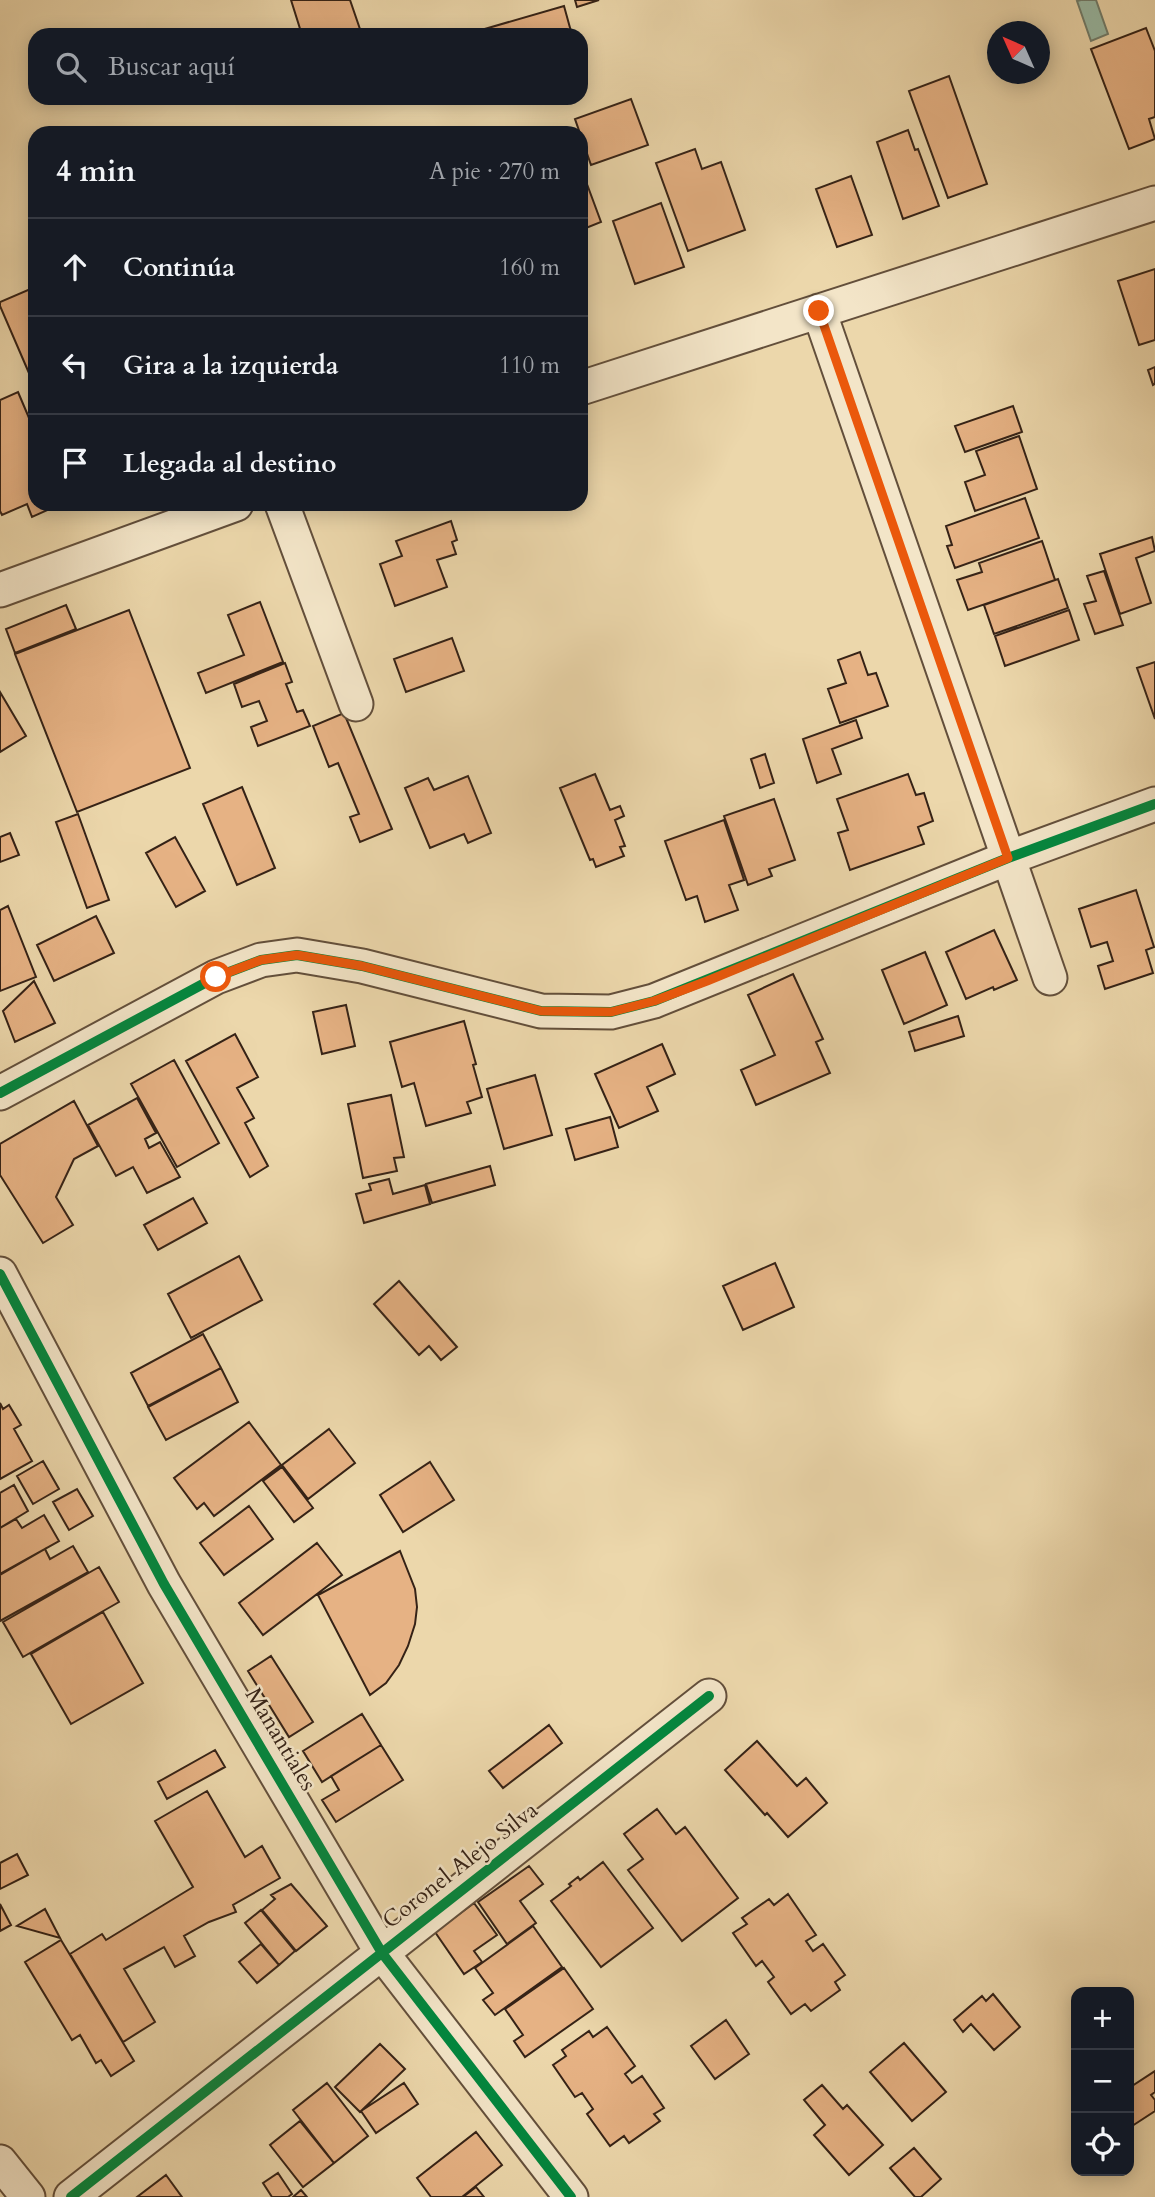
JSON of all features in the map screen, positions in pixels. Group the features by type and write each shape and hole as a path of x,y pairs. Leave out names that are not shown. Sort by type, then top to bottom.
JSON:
{"street":[{"path":"588,386 1155,203"},
{"path":"819,311 1051,978"},
{"path":"0,590 217,511"},
{"path":"285,511 356,704"},
{"path":"0,1093 216,977 261,960 297,955 362,966 541,1011 611,1012 654,1001 707,981 1008,858 1155,804"},
{"name":"Manantiales","path":"0,1274 164,1584 382,1953 571,2197"},
{"name":"Coronel Alejo Silva","path":"71,2197 709,1696"},
{"path":"0,2162 28,2197"}],"shaded area":[{"path":"1096,0 1108,34 1091,41 1077,1"}],"building":[{"path":"291,0 350,0 360,28 300,28"},
{"path":"575,0 599,0 577,7"},
{"path":"564,6 570,28 488,28"},
{"path":"1146,28 1155,51 1155,117 1149,119 1155,139 1129,149 1091,49"},
{"path":"949,76 987,184 948,198 909,91"},
{"path":"631,99 648,145 591,165 588,156 588,126 577,126 575,119"},
{"path":"908,130 939,206 903,219 877,142"},
{"path":"695,149 702,169 721,162 745,230 688,251 656,163"},
{"path":"851,176 872,235 837,247 816,189"},
{"path":"588,187 601,222 588,227"},
{"path":"661,203 684,267 635,284 613,221"},
{"path":"1155,269 1155,340 1139,345 1118,281"},
{"path":"28,290 28,371 0,306 0,302"},
{"path":"1155,367 1155,384 1153,385 1148,370"},
{"path":"18,392 28,416 28,507 27,504 2,515 0,511 0,400"},
{"path":"1013,406 1022,432 965,452 955,426"},
{"path":"1019,436 1037,489 975,511 965,482 985,475 976,451"},
{"path":"1025,498 1039,538 955,568 947,546 952,545 946,526"},
{"path":"30,511 45,511 32,517"},
{"path":"451,521 457,540 452,542 456,554 437,560 447,587 395,606 380,564 402,556 396,541"},
{"path":"1152,537 1155,551 1136,558 1151,603 1120,614 1100,554"},
{"path":"1042,541 1055,580 968,610 957,580 982,572 979,563"},
{"path":"1104,571 1123,625 1095,634 1084,604 1096,601 1087,576"},
{"path":"1058,579 1068,608 994,634 984,605"},
{"path":"260,602 283,662 206,693 198,673 244,655 228,615"},
{"path":"66,605 76,629 15,653 6,629"},
{"path":"129,610 190,768 77,812 15,654"},
{"path":"1069,610 1079,640 1005,666 995,636"},
{"path":"452,638 464,671 406,692 394,659"},
{"path":"860,652 868,675 876,673 888,706 840,723 828,689 846,683 838,660"},
{"path":"1155,662 1155,719 1137,668"},
{"path":"285,663 292,682 286,684 297,712 303,710 310,726 258,746 251,727 267,721 259,701 242,707 234,684"},
{"path":"0,692 26,736 0,752"},
{"path":"344,713 392,829 360,842 350,817 359,814 338,763 329,767 313,726"},
{"path":"856,720 862,738 832,749 841,774 817,783 803,739"},
{"path":"765,754 774,783 760,788 751,759"},
{"path":"595,774 610,810 620,806 624,816 615,820 625,846 620,847 624,856 596,867 593,859 590,860 560,788"},
{"path":"908,774 916,795 924,793 933,821 918,827 924,844 850,870 838,833 848,830 837,799"},
{"path":"468,776 491,833 468,843 464,834 430,848 405,788 428,778 434,790"},
{"path":"242,787 275,868 237,885 203,804"},
{"path":"774,799 795,860 769,869 772,876 748,885 724,816"},
{"path":"78,814 109,900 87,908 56,822"},
{"path":"724,820 744,880 729,885 738,910 705,922 697,896 686,900 665,841"},
{"path":"10,833 19,855 0,862 0,837"},
{"path":"175,837 205,891 176,907 146,853"},
{"path":"1136,890 1154,947 1146,950 1153,973 1105,989 1098,966 1113,961 1107,942 1091,947 1079,909"},
{"path":"8,906 36,977 0,991 0,910"},
{"path":"96,916 114,953 54,981 37,945"},
{"path":"994,930 1017,980 966,999 946,952"},
{"path":"925,952 947,1005 904,1024 882,970"},
{"path":"793,974 823,1039 816,1042 830,1073 756,1105 741,1070 775,1055 748,995"},
{"path":"34,981 55,1023 15,1042 3,1011"},
{"path":"346,1005 355,1046 322,1054 313,1012"},
{"path":"958,1016 964,1036 915,1051 909,1032"},
{"path":"464,1021 482,1097 467,1102 471,1113 426,1126 414,1083 402,1087 390,1042"},
{"path":"235,1034 258,1077 237,1088 254,1118 245,1123 268,1166 250,1177 186,1061"},
{"path":"662,1044 675,1074 647,1087 658,1111 619,1128 595,1074"},
{"path":"174,1060 219,1143 177,1167 131,1084"},
{"path":"535,1075 552,1135 504,1149 487,1089"},
{"path":"391,1095 404,1157 394,1158 397,1171 363,1178 348,1104"},
{"path":"137,1098 156,1133 145,1139 149,1148 160,1142 180,1177 147,1193 133,1167 116,1176 88,1125"},
{"path":"74,1101 98,1146 74,1159 56,1197 73,1225 43,1243 0,1175 0,1144"},
{"path":"610,1117 618,1147 575,1160 566,1129"},
{"path":"490,1166 495,1185 432,1203 426,1184"},
{"path":"389,1179 393,1194 425,1185 430,1204 364,1223 356,1194 371,1190 369,1184"},
{"path":"193,1198 207,1223 158,1250 144,1225"},
{"path":"239,1256 262,1300 191,1338 168,1294"},
{"path":"775,1263 794,1307 743,1330 723,1286"},
{"path":"399,1281 457,1347 441,1360 429,1346 419,1355 374,1304"},
{"path":"203,1334 221,1368 148,1406 131,1373"},
{"path":"221,1368 238,1402 166,1440 148,1407"},
{"path":"0,1403 3,1409 9,1405 21,1425 14,1429 32,1461 0,1479"},
{"path":"249,1422 281,1465 214,1516 204,1503 197,1509 174,1478"},
{"path":"329,1429 355,1463 308,1499 282,1465"},
{"path":"43,1461 59,1489 33,1504 17,1476"},
{"path":"430,1462 454,1500 403,1532 380,1495"},
{"path":"282,1467 313,1508 294,1522 263,1481"},
{"path":"14,1485 28,1511 0,1528 0,1493"},
{"path":"77,1489 93,1516 69,1530 53,1502"},
{"path":"249,1506 273,1539 224,1575 200,1543"},
{"path":"44,1515 59,1541 0,1574 0,1528 16,1519 22,1528"},
{"path":"317,1543 342,1575 263,1635 239,1603"},
{"path":"73,1546 88,1572 0,1621 0,1575 45,1549 50,1559"},
{"path":"400,1551 415,1589 415,1624 399,1665 386,1683 370,1695 318,1595"},
{"path":"99,1567 119,1602 23,1657 3,1622"},
{"path":"103,1612 143,1683 71,1724 31,1654"},
{"path":"271,1656 313,1722 289,1737 248,1671"},
{"path":"362,1714 381,1745 322,1782 303,1751"},
{"path":"549,1725 562,1743 503,1788 489,1771"},
{"path":"757,1741 797,1786 806,1778 827,1803 788,1837 725,1770"},
{"path":"381,1745 403,1780 336,1822 322,1800 339,1790 331,1776"},
{"path":"215,1750 225,1767 167,1799 158,1782"},
{"path":"207,1791 245,1857 262,1846 280,1878 233,1905 236,1912 209,1922 184,1936 195,1956 175,1967 164,1947 124,1969 155,2022 123,2042 70,1954 102,1934 106,1940 193,1887 155,1821"},
{"path":"657,1809 676,1834 685,1827 738,1898 682,1941 628,1870 643,1859 624,1834"},
{"path":"17,1854 28,1875 0,1889 0,1863"},
{"path":"603,1862 653,1928 601,1967 551,1901 578,1877 580,1880"},
{"path":"529,1866 543,1884 520,1901 536,1923 507,1944 478,1902"},
{"path":"291,1884 327,1926 296,1951 262,1910 275,1899 271,1895"},
{"path":"788,1894 816,1935 806,1941 813,1951 823,1944 845,1975 835,1982 840,1990 811,2011 805,2004 791,2014 768,1982 774,1977 762,1961 756,1966 733,1933 747,1924 742,1918 769,1899 774,1905"},
{"path":"474,1903 497,1935 474,1951 482,1962 464,1974 435,1932"},
{"path":"0,1904 11,1925 0,1931"},
{"path":"45,1909 60,1938 17,1926"},
{"path":"261,1910 295,1951 279,1965 245,1923"},
{"path":"533,1926 562,1967 495,2015 483,2000 493,1993 475,1968"},
{"path":"61,1940 134,2061 111,2076 101,2060 96,2063 80,2035 72,2040 25,1962"},
{"path":"261,1944 279,1965 257,1983 239,1962"},
{"path":"564,1968 593,2009 525,2057 514,2041 523,2035 505,2009"},
{"path":"993,1994 1020,2027 994,2050 971,2024 963,2032 954,2020 982,1996 986,2001"},
{"path":"726,2020 749,2054 715,2079 691,2046"},
{"path":"607,2027 635,2066 625,2074 632,2083 642,2076 664,2108 654,2114 660,2121 629,2143 624,2136 610,2146 587,2114 593,2109 582,2093 575,2097 553,2065 566,2056 562,2050 589,2031 593,2037"},
{"path":"904,2043 946,2092 912,2121 870,2072"},
{"path":"380,2044 405,2069 360,2112 335,2087"},
{"path":"1155,2071 1155,2092 1151,2095 1155,2100 1155,2111 1134,2125 1134,2113 1134,2085"},
{"path":"327,2083 368,2136 334,2163 293,2110"},
{"path":"404,2083 418,2104 376,2133 361,2111"},
{"path":"822,2085 843,2109 847,2105 883,2145 849,2175 814,2135 825,2125 804,2100"},
{"path":"300,2121 334,2163 303,2187 270,2145"},
{"path":"476,2132 502,2165 462,2197 431,2197 417,2178"},
{"path":"914,2148 941,2179 921,2197 915,2197 890,2168"},
{"path":"278,2173 292,2194 288,2197 272,2197 263,2183"},
{"path":"166,2175 182,2197 137,2197"},
{"path":"476,2187 484,2197 463,2197"},
{"path":"301,2190 307,2197 293,2197"}],"cycle path":[{"path":"0,1093 216,977 261,960 297,955 362,966 541,1011 611,1012 654,1001 1008,858 1155,804"},
{"path":"0,1274 164,1584 382,1953 571,2197"},
{"path":"71,2197 709,1696"}],"route":[{"path":"216,977 261,960 297,955 362,966 541,1011 611,1012 654,1001 707,981 1008,858 819,311"}]}
